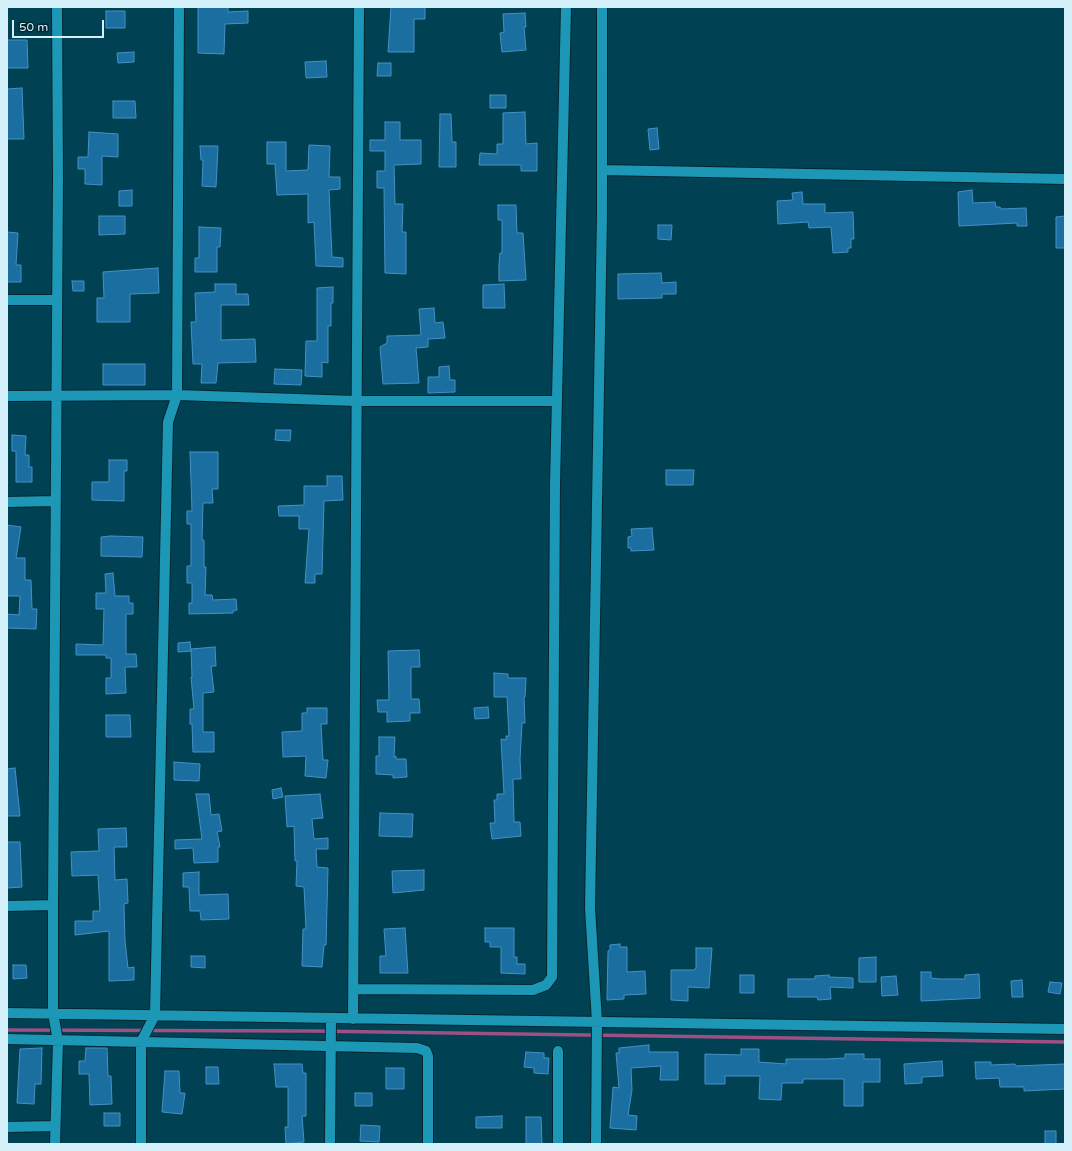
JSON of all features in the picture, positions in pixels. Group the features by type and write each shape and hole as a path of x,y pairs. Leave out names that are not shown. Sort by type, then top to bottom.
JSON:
{"street":[{"path":"55,1144 58,1040 53,1013 57,7"},
{"path":"141,1144 141,1042 155,1015 168,422 176,395 179,7"},
{"path":"353,1019 359,7"},
{"path":"354,989 533,990 546,985 552,977 557,402 566,7"},
{"path":"596,1144 597,1022 590,908 602,170 602,7"},
{"path":"602,170 1065,179"},
{"path":"7,300 57,300"},
{"path":"7,396 176,395 356,401 557,402"},
{"path":"7,502 55,501"},
{"path":"7,906 53,905"},
{"path":"7,1013 1065,1029"},
{"path":"330,1144 331,1018"},
{"path":"7,1039 418,1048 426,1051 428,1056 428,1144"},
{"path":"558,1051 558,1144"},
{"path":"7,1127 55,1126"}],"building":[{"path":"198,7 228,7 228,12 248,11 248,23 225,24 224,54 198,53"},
{"path":"391,7 425,7 425,19 414,19 414,52 388,52"},
{"path":"106,11 125,11 125,28 106,28"},
{"path":"525,13 526,27 524,27 526,50 502,52 500,33 504,32 503,14"},
{"path":"7,40 27,40 28,68 7,68"},
{"path":"134,52 134,62 118,63 117,53"},
{"path":"326,61 327,77 306,78 305,62"},
{"path":"378,63 391,63 391,76 377,76"},
{"path":"22,88 24,139 7,139 7,89"},
{"path":"490,95 506,95 506,108 490,108"},
{"path":"113,101 135,101 136,118 113,118"},
{"path":"525,112 526,144 537,143 537,171 521,171 521,165 479,165 480,153 497,154 497,144 503,144 503,113"},
{"path":"440,114 451,114 452,142 456,142 456,167 439,167"},
{"path":"385,122 400,122 400,140 421,140 421,164 394,165 395,204 403,204 402,232 406,232 406,274 385,273 384,188 377,188 377,171 385,171 385,151 370,151 370,140 385,140"},
{"path":"657,128 659,149 650,150 648,129"},
{"path":"89,132 118,134 118,157 102,156 102,185 85,184 85,169 78,169 78,157 88,157"},
{"path":"267,142 286,142 286,171 308,170 309,145 330,146 329,177 340,177 340,189 329,190 332,257 343,258 343,267 316,266 314,222 308,223 308,194 277,195 275,164 267,164"},
{"path":"200,146 218,146 216,187 202,186 203,160 201,160"},
{"path":"132,190 132,206 119,206 119,191"},
{"path":"972,190 973,203 995,202 996,207 1000,207 1001,209 1026,208 1027,226 1017,226 1017,223 959,226 958,192"},
{"path":"802,192 803,204 825,204 825,213 853,212 854,239 851,239 851,248 848,248 848,252 833,253 831,227 809,228 808,222 778,224 777,201 793,200 792,193"},
{"path":"498,205 516,205 517,233 523,233 526,280 499,281 500,253 502,253 502,220 498,220"},
{"path":"99,216 125,216 125,234 99,235"},
{"path":"1065,216 1065,248 1056,248 1056,217"},
{"path":"658,225 672,225 671,240 658,239"},
{"path":"199,227 221,228 220,247 217,247 217,272 195,272 195,258 199,258"},
{"path":"7,232 18,233 16,265 21,265 21,282 7,282"},
{"path":"158,268 159,293 130,294 130,322 97,322 97,298 104,298 103,272"},
{"path":"661,273 662,283 676,282 676,294 662,294 662,298 618,299 618,274"},
{"path":"72,281 84,281 84,291 73,291"},
{"path":"215,284 236,284 236,294 248,294 249,305 221,305 221,340 255,339 256,362 218,363 216,383 201,383 202,364 193,364 191,322 196,322 195,293 215,292"},
{"path":"504,284 505,308 483,308 483,285"},
{"path":"333,287 331,326 328,326 328,363 322,362 322,377 305,376 306,341 317,341 317,288"},
{"path":"434,308 435,323 443,322 445,338 428,339 428,347 416,348 419,383 383,384 380,347 387,343 387,336 421,335 419,309"},
{"path":"103,364 145,364 145,385 103,385"},
{"path":"449,366 450,380 455,380 455,392 428,393 428,377 439,377 439,367"},
{"path":"275,369 302,370 301,385 274,384"},
{"path":"276,430 291,430 290,441 275,440"},
{"path":"12,435 26,436 25,455 29,455 29,467 32,467 32,482 16,482 16,451 12,451"},
{"path":"190,452 218,452 218,489 212,489 213,503 203,503 202,540 204,540 204,567 206,567 205,595 212,595 213,600 236,599 237,610 233,611 233,613 189,614 189,603 192,603 192,583 187,583 187,566 191,566 191,524 187,524 187,511 192,511"},
{"path":"109,460 127,460 127,471 124,471 124,501 92,500 92,482 109,482"},
{"path":"666,470 694,470 693,485 666,485"},
{"path":"327,476 342,476 343,500 324,501 322,574 315,574 315,583 305,583 309,529 299,529 299,516 279,516 278,506 304,505 304,486 327,486"},
{"path":"7,525 21,527 16,558 25,558 25,580 31,580 32,609 37,609 36,629 7,628 7,614 19,615 20,596 7,596"},
{"path":"652,528 654,550 631,551 631,548 628,548 628,537 632,536 631,529"},
{"path":"101,537 143,537 142,557 101,556"},
{"path":"113,573 115,596 129,596 129,603 133,603 133,614 126,614 126,654 136,654 137,667 125,667 126,693 106,694 106,678 111,678 111,658 106,658 106,655 76,655 76,644 103,645 104,609 96,609 96,593 106,593 105,574"},
{"path":"190,642 191,651 178,652 178,643"},
{"path":"215,647 216,666 211,666 214,692 203,693 203,732 214,732 214,752 193,752 192,724 190,724 190,709 194,709 191,677 191,649"},
{"path":"419,650 420,667 411,667 411,699 419,699 420,713 410,713 410,721 387,722 387,712 378,712 377,700 389,700 388,651"},
{"path":"494,673 508,674 508,678 526,678 524,697 525,723 522,723 520,759 521,779 513,779 514,822 520,822 521,836 492,839 490,823 495,823 494,800 497,800 497,794 504,794 501,739 506,740 506,736 509,736 507,697 494,697"},
{"path":"488,707 489,718 475,719 474,708"},
{"path":"307,708 327,708 327,724 321,724 323,760 328,760 326,778 305,776 306,756 283,757 282,732 302,731 302,713 307,713"},
{"path":"106,715 130,715 131,737 106,737"},
{"path":"379,737 395,737 394,757 396,756 396,759 406,759 407,777 393,778 393,775 376,774 376,756 379,756"},
{"path":"174,762 200,764 199,781 174,780"},
{"path":"15,768 20,816 7,816 7,769"},
{"path":"281,788 283,797 273,799 272,790"},
{"path":"196,794 209,794 211,815 219,814 222,831 217,832 220,847 218,847 218,862 194,863 193,848 175,849 175,840 202,839"},
{"path":"320,794 323,818 312,819 314,839 328,838 328,849 316,849 317,867 328,868 326,945 324,945 322,967 302,966 303,929 306,929 304,887 296,886 297,861 295,861 294,826 287,827 285,796"},
{"path":"380,813 413,814 412,837 379,836"},
{"path":"126,828 127,847 114,847 115,880 127,879 128,903 124,904 125,941 128,968 134,967 134,980 109,981 109,931 75,935 75,921 93,921 93,911 100,911 98,875 72,876 71,852 99,851 98,829"},
{"path":"7,842 20,842 22,887 7,888"},
{"path":"424,870 424,890 393,893 392,871"},
{"path":"199,872 199,895 228,894 229,919 201,920 200,911 190,911 189,887 183,887 183,873"},
{"path":"405,928 408,973 380,973 380,956 386,956 384,929"},
{"path":"485,928 514,928 514,957 517,957 517,964 525,964 525,974 501,973 501,947 490,947 490,942 485,942"},
{"path":"620,944 620,947 627,947 627,972 645,971 646,994 624,995 624,999 607,1000 608,951 610,950 610,945"},
{"path":"696,948 712,948 709,988 688,987 688,1001 671,1000 671,970 694,970 696,968"},
{"path":"191,956 205,956 205,968 191,967"},
{"path":"876,957 876,982 859,982 859,958"},
{"path":"13,965 26,965 27,978 13,979"},
{"path":"921,972 931,972 931,978 940,979 965,979 965,975 979,974 980,998 921,1001"},
{"path":"740,975 754,975 754,993 740,993"},
{"path":"829,975 829,977 853,978 853,988 830,987 831,999 818,1000 817,997 788,997 788,979 815,979 815,976"},
{"path":"896,976 898,995 882,996 881,977"},
{"path":"1022,980 1023,997 1012,997 1011,981"},
{"path":"1050,982 1062,983 1060,994 1048,992"},
{"path":"649,1045 649,1052 678,1052 678,1080 660,1080 661,1066 631,1068 632,1090 628,1115 637,1116 636,1130 610,1128 613,1087 619,1088 616,1053 619,1053 619,1048"},
{"path":"42,1048 41,1084 35,1084 34,1104 17,1103 20,1049"},
{"path":"86,1048 107,1048 108,1076 111,1076 112,1104 90,1105 89,1074 79,1074 79,1061 85,1061"},
{"path":"741,1049 759,1049 759,1062 786,1064 786,1059 845,1058 845,1054 864,1054 864,1059 880,1059 880,1082 863,1082 863,1106 844,1106 844,1079 803,1079 803,1083 782,1083 781,1100 759,1099 760,1076 725,1076 725,1084 705,1084 705,1054 741,1055"},
{"path":"526,1052 544,1053 544,1058 549,1058 548,1074 534,1073 534,1068 524,1067"},
{"path":"942,1061 943,1076 922,1077 922,1083 905,1084 904,1064"},
{"path":"975,1062 991,1062 991,1065 1015,1064 1016,1066 1065,1064 1065,1089 1024,1091 1024,1087 1000,1087 999,1078 976,1079"},
{"path":"274,1064 302,1064 303,1073 306,1073 306,1116 302,1116 304,1142 286,1144 285,1127 288,1127 288,1087 276,1087"},
{"path":"206,1067 218,1067 219,1084 206,1084"},
{"path":"386,1068 404,1068 404,1089 386,1089"},
{"path":"165,1071 179,1071 180,1093 185,1093 182,1114 162,1112"},
{"path":"355,1093 372,1093 372,1106 355,1106"},
{"path":"104,1113 120,1113 120,1126 104,1126"},
{"path":"502,1116 502,1128 476,1128 476,1117"},
{"path":"526,1117 541,1117 542,1144 526,1144"},
{"path":"361,1125 380,1126 379,1142 360,1141"},
{"path":"1045,1131 1056,1131 1056,1144 1045,1144"}],"waterway":[{"path":"7,1030 313,1031 1065,1042"}]}
